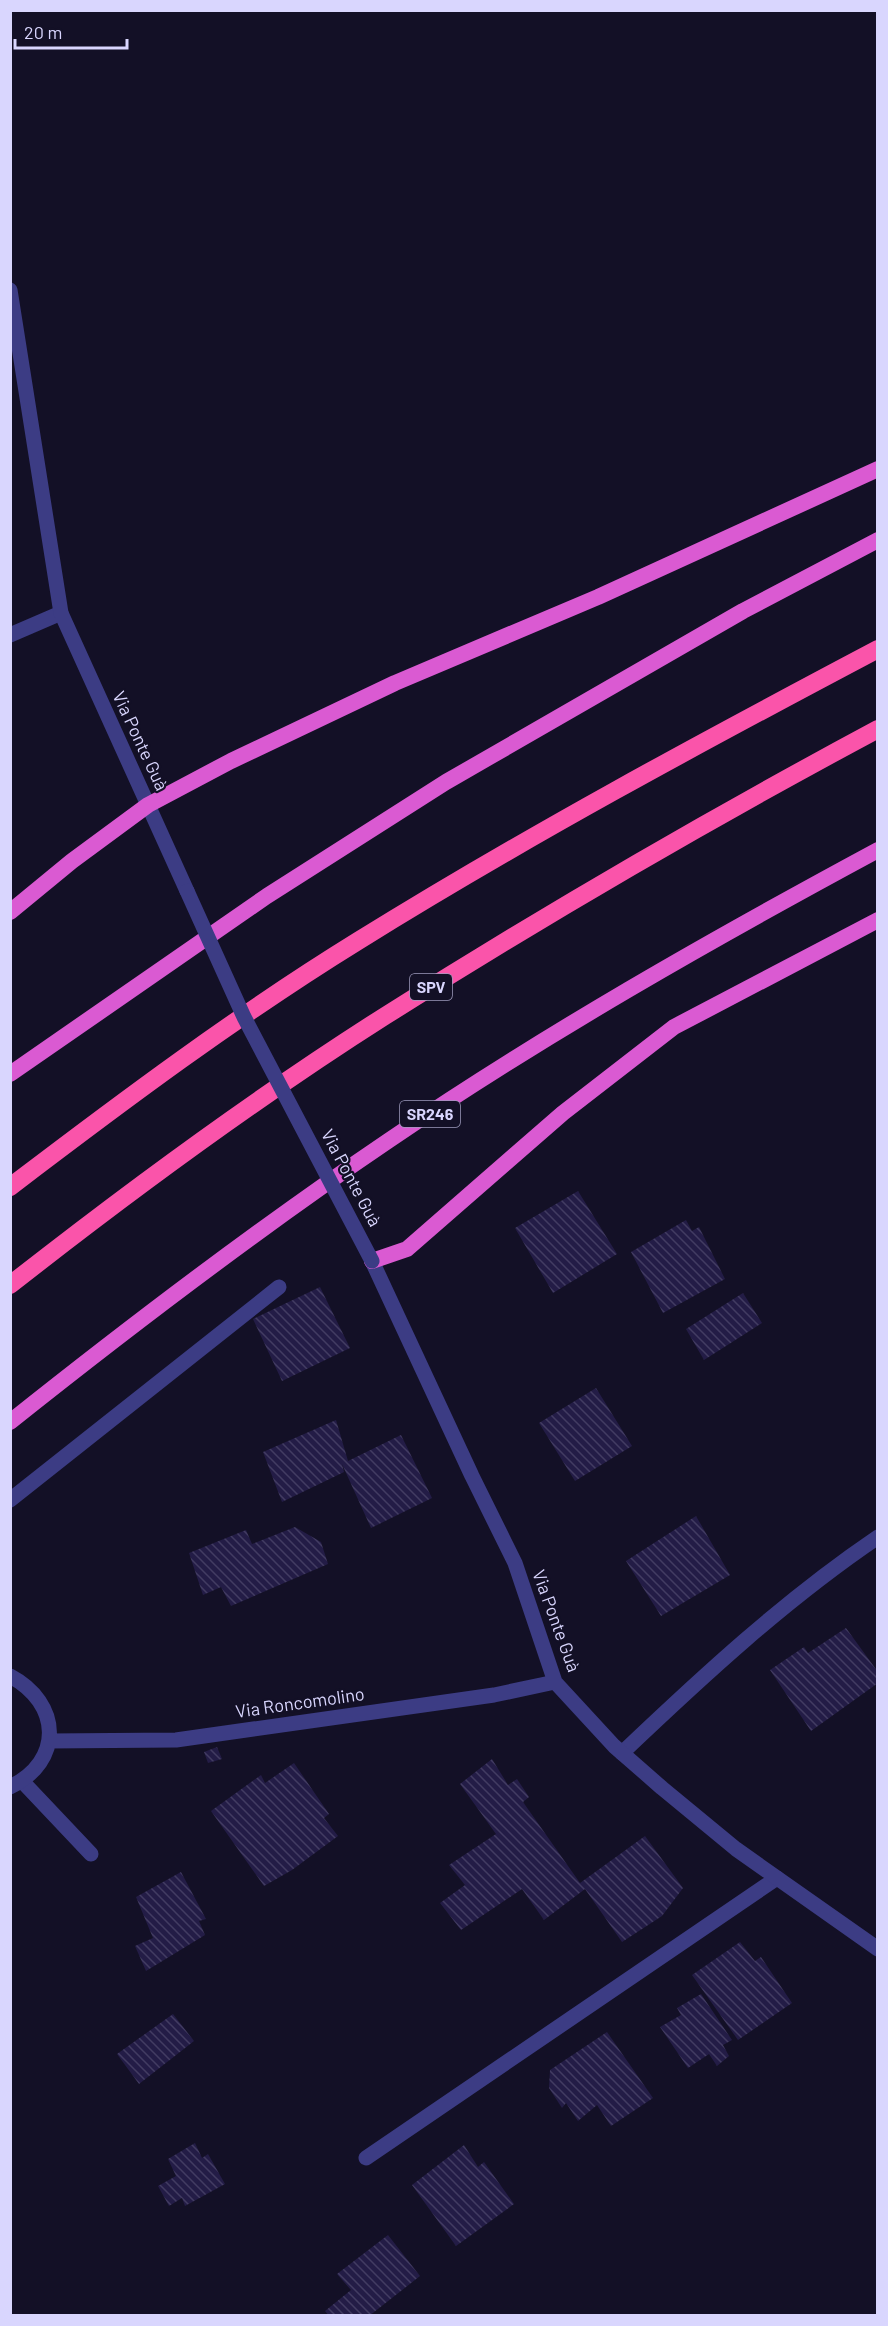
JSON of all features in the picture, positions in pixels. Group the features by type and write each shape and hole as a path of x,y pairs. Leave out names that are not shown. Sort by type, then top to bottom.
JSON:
{"highway":[{"path":"10,912 72,861 148,805 231,761 395,683 598,597 878,470"},
{"path":"10,1074 267,896 446,782 743,611 878,540"},
{"path":"10,1187 189,1054 356,942 515,846 649,770 878,649"},
{"name":"SPV","path":"10,1285 160,1171 383,1017 555,910 718,814 878,729"},
{"name":"SR246","path":"10,1422 153,1308 388,1141 562,1029 878,850"},
{"path":"372,1261 407,1249 563,1113 674,1027 878,920"}],"street":[{"name":"Via Ponte Guà","path":"10,290 61,613 244,1017 372,1261 515,1563 555,1682 622,1753 736,1849 878,1949"},
{"path":"10,635 61,613"},
{"path":"10,1500 279,1287"},
{"path":"622,1753 711,1668 830,1569 878,1537"},
{"path":"10,1676 28,1686 41,1701 49,1720 49,1741 40,1764 16,1784 91,1854"},
{"name":"Via Roncomolino","path":"49,1741 176,1740 494,1695 555,1682"},
{"path":"366,2158 777,1878"}],"building":[{"path":"578,1191 617,1254 553,1293 515,1228"},
{"path":"686,1220 692,1231 699,1227 725,1279 663,1313 631,1252"},
{"path":"320,1287 350,1348 282,1381 253,1319"},
{"path":"743,1293 762,1323 704,1360 686,1329"},
{"path":"596,1388 632,1446 575,1481 539,1423"},
{"path":"336,1420 348,1461 401,1435 432,1498 371,1528 342,1464 344,1472 282,1502 263,1452"},
{"path":"696,1516 730,1575 661,1616 626,1561"},
{"path":"295,1527 321,1542 328,1564 231,1606 221,1587 203,1595 189,1553 246,1530 252,1544"},
{"path":"846,1628 878,1672 878,1683 811,1731 770,1670 804,1647 808,1653"},
{"path":"217,1747 222,1759 208,1763 204,1752"},
{"path":"492,1759 508,1785 517,1779 529,1797 523,1802 580,1883 645,1836 683,1888 662,1916 622,1942 585,1889 544,1920 522,1889 461,1930 440,1903 465,1885 449,1865 496,1834 460,1784"},
{"path":"294,1763 329,1814 324,1818 338,1836 292,1870 264,1886 211,1811 261,1775 265,1783"},
{"path":"181,1872 206,1919 199,1921 205,1935 146,1971 135,1946 153,1938 136,1897"},
{"path":"740,1942 755,1961 761,1957 792,2003 738,2040 692,1975"},
{"path":"701,1994 732,2040 723,2045 729,2056 717,2066 709,2054 688,2068 660,2027 681,2015 677,2008"},
{"path":"173,2014 194,2041 139,2084 117,2054"},
{"path":"607,2032 653,2098 611,2126 597,2105 578,2121 566,2103 562,2108 549,2088 550,2070"},
{"path":"195,2143 202,2158 208,2154 225,2184 185,2206 182,2198 169,2206 158,2186 176,2176 168,2159"},
{"path":"464,2145 478,2167 484,2162 514,2204 456,2246 412,2185"},
{"path":"388,2235 420,2276 369,2316 329,2316 325,2311 351,2290 337,2274"}]}
